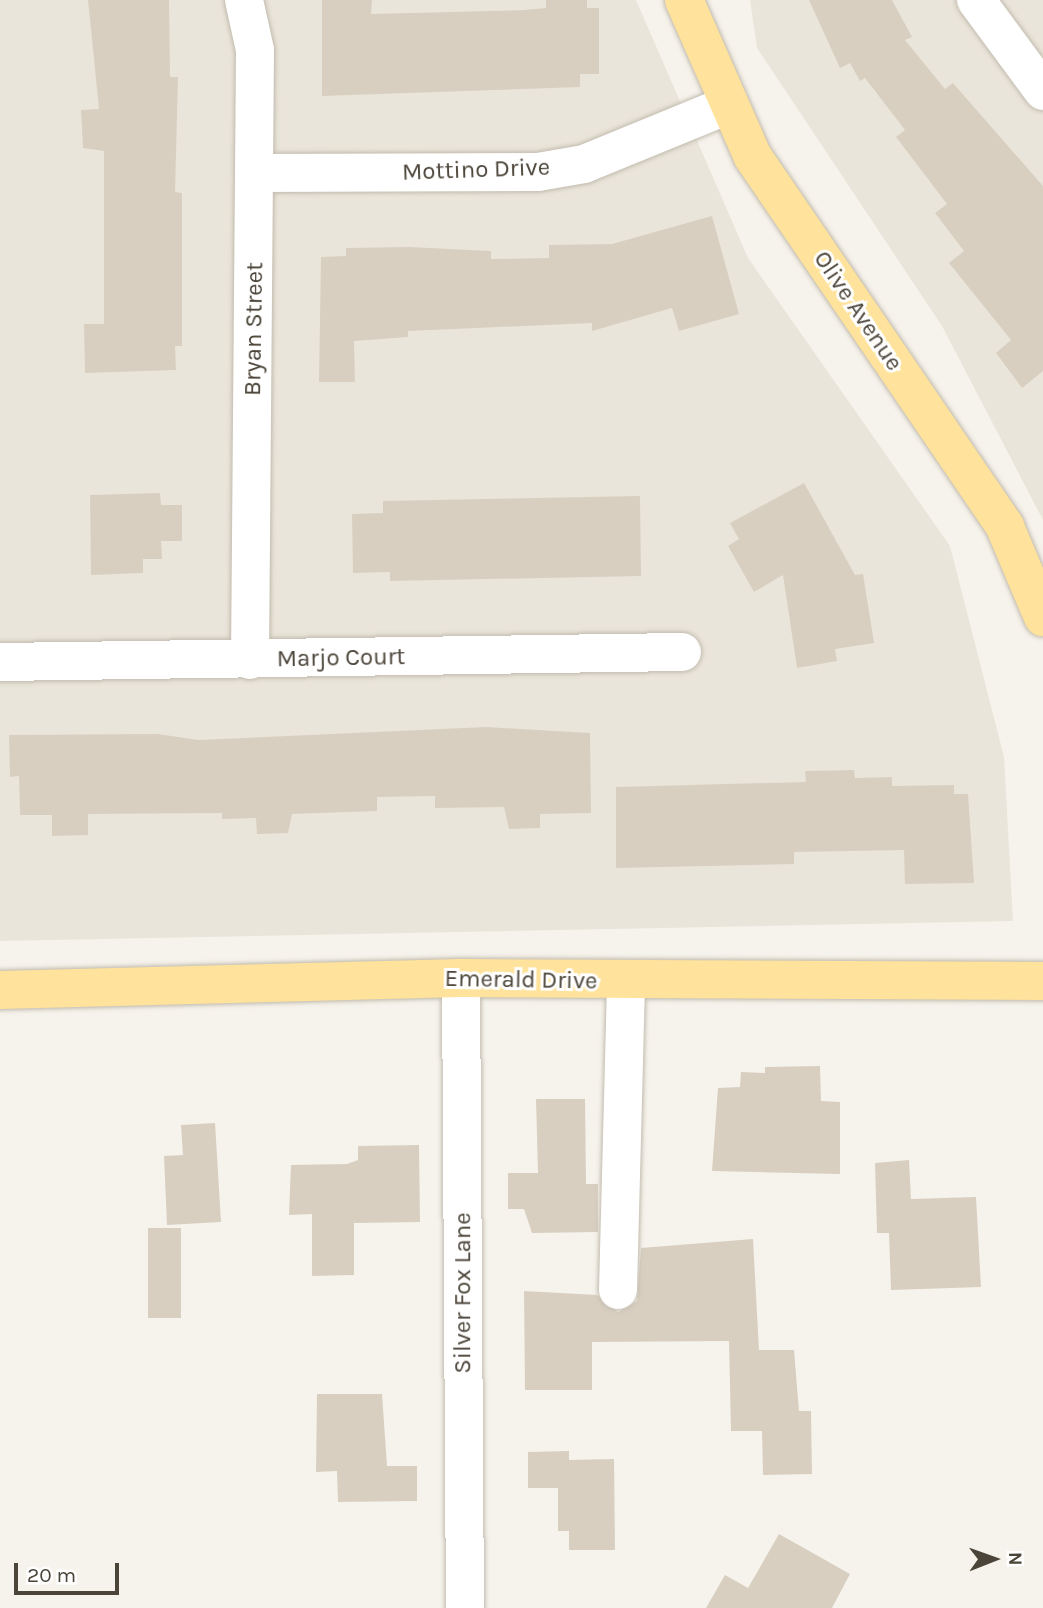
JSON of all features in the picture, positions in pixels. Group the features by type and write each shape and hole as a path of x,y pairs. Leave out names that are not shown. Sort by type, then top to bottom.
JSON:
{"main road":[{"name":"Olive Avenue","path":"684,0 753,157 1005,527 1043,617"},
{"name":"Emerald Drive","path":"0,990 461,978 1043,982"}],"street":[{"name":"Bryan Street","path":"244,0 255,50 250,660"},
{"path":"976,0 1043,91"},
{"name":"Mottino Drive","path":"255,173 538,172 584,164 728,105"},
{"name":"Marjo Court","path":"0,662 682,652"},
{"name":"Silver Fox Lane","path":"461,978 465,1608"},
{"path":"618,1290 626,981"}],"shaded area":[{"path":"0,0 636,0 748,258 950,546 1004,757 1013,921 0,941"},
{"path":"750,0 1043,0 1043,520 942,326 757,48"}],"building":[{"path":"88,0 169,0 170,77 178,77 175,192 182,193 182,346 175,346 176,370 85,373 84,324 104,324 104,151 83,148 81,110 99,109"},
{"path":"322,0 372,0 371,14 525,10 546,8 546,0 587,0 587,8 599,8 599,74 580,74 580,87 322,96"},
{"path":"809,0 892,0 912,37 905,40 945,89 953,83 1043,186 1043,371 1022,388 996,353 1011,340 949,263 964,251 935,213 947,204 896,137 905,130 865,78 860,81 850,63 840,68"},
{"path":"712,216 739,314 679,331 672,308 592,331 592,323 408,331 408,337 354,341 355,382 319,382 321,257 346,256 346,248 409,247 491,251 491,259 549,258 549,245 612,244"},
{"path":"804,483 855,575 863,574 874,643 835,649 837,661 797,668 783,575 754,592 728,546 739,539 730,523"},
{"path":"160,493 161,505 182,505 182,541 161,541 162,559 143,559 143,573 91,575 90,495"},
{"path":"640,496 641,576 390,581 390,572 353,573 352,514 383,513 383,501"},
{"path":"486,727 590,733 591,813 540,814 540,828 509,829 504,807 435,808 435,796 377,797 377,811 292,814 288,833 257,834 256,818 222,819 222,813 88,814 88,835 52,836 52,815 20,815 19,776 10,777 9,735 158,734 198,740"},
{"path":"854,770 855,778 892,777 892,786 954,785 954,794 968,794 974,883 905,884 904,850 794,852 794,864 616,868 616,787 806,782 805,771"},
{"path":"820,1066 821,1101 840,1102 840,1174 712,1171 718,1088 740,1087 741,1072 765,1073 765,1067"},
{"path":"536,1099 585,1099 586,1184 598,1184 598,1232 532,1233 524,1209 508,1209 508,1173 538,1173"},
{"path":"215,1123 221,1222 167,1225 164,1156 183,1155 181,1125"},
{"path":"419,1145 420,1222 354,1223 354,1275 312,1276 312,1214 289,1215 291,1165 347,1164 358,1160 358,1146"},
{"path":"909,1160 911,1199 976,1197 981,1287 891,1290 889,1233 877,1233 875,1163"},
{"path":"148,1228 181,1228 181,1318 148,1318"},
{"path":"753,1239 759,1350 794,1350 799,1411 811,1411 812,1474 763,1475 762,1431 731,1431 729,1341 592,1342 592,1390 525,1390 524,1291 597,1295 618,1312 637,1301 641,1248"},
{"path":"317,1394 382,1394 387,1466 417,1466 417,1501 338,1502 337,1471 316,1472"},
{"path":"569,1451 569,1460 614,1459 615,1550 569,1550 569,1531 558,1531 558,1488 528,1488 528,1452"},
{"path":"779,1534 850,1574 832,1608 706,1608 725,1575 748,1588"}]}
